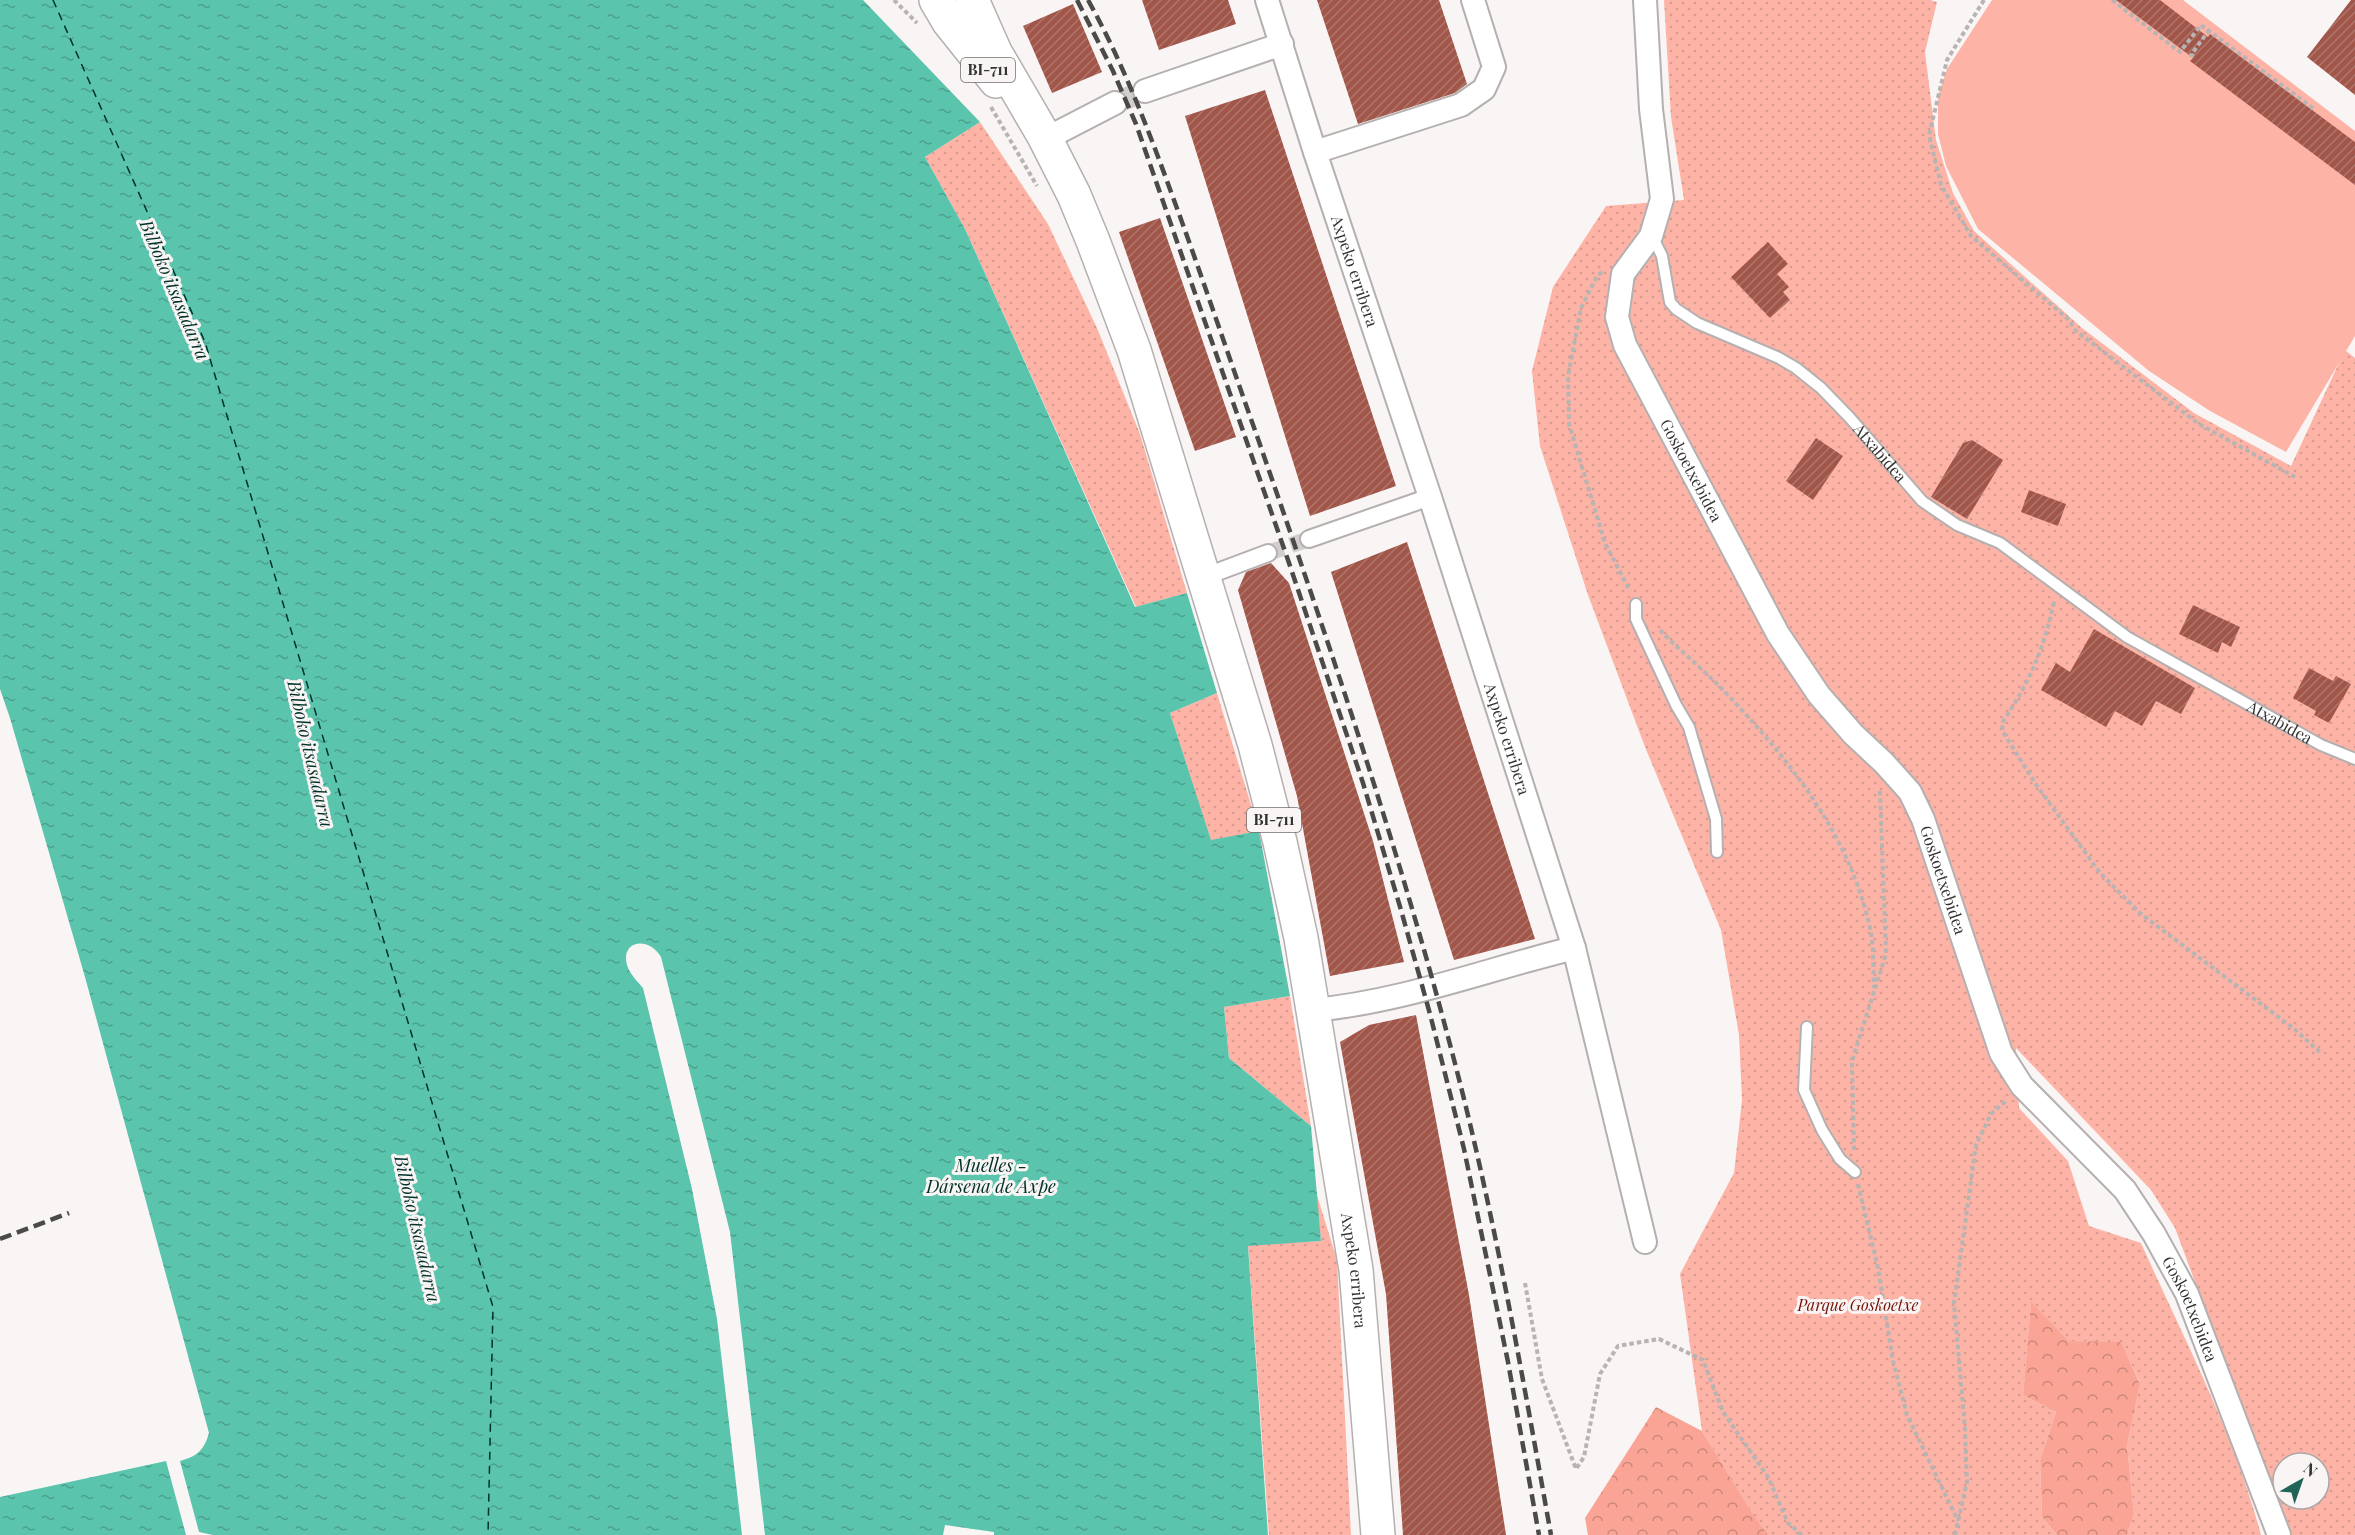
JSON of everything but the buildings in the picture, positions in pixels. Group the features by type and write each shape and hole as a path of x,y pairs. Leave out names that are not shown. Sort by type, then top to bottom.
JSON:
{"main road":[{"name":"Axpeko erribera","path":"936,0 972,54 1031,126 1044,136"},
{"name":"Axpeko erribera","path":"972,0 995,52 1044,136 1074,195 1134,350 1255,745 1301,938 1356,1270 1378,1535"}],"street":[{"name":"Axpeko erribera","path":"1267,0 1430,497 1574,948 1645,1242"},
{"path":"1315,152 1461,105 1484,89 1494,67 1473,0"},
{"path":"1646,0 1651,109 1662,199 1651,236"},
{"path":"1145,90 1282,44"},
{"path":"1044,136 1057,133 1115,103"},
{"name":"Goskoetxebidea","path":"1651,236 1623,274 1617,317 1625,345 1778,634 1819,695 1853,734 1910,792 1923,819 2001,1053 2022,1086 2125,1190 2154,1234 2187,1294 2278,1535"},
{"path":"1309,539 1430,497"},
{"path":"1204,577 1268,553"},
{"path":"1313,1010 1360,1004 1574,948"}],"lane":[{"name":"Atxabidea","path":"1651,236 1662,256 1670,302 1676,309 1697,323 1779,358 1796,368 1821,388 1850,418 1910,490 1922,501 1957,525 2001,543 2127,637 2321,745 2355,759"},
{"path":"1636,604 1636,619 1676,705 1689,727 1716,819 1718,852"},
{"path":"1807,1027 1804,1090 1822,1130 1840,1159 1855,1172"}],"path":[{"path":"1984,0 1947,60 1929,135 1941,185 1971,236 2068,319 2076,331 2199,424 2295,477"},
{"path":"2112,0 2180,52 2201,25 2314,109"},
{"path":"2194,56 2191,55 2209,30"},
{"path":"986,98 1042,195"},
{"path":"1606,269 1597,276 1581,308 1568,376 1569,424 1605,543 1636,604 1670,641 1721,689 1782,755 1830,824 1860,895 1871,934 1875,988"},
{"path":"2057,587 2048,629 2034,670 2002,723 2003,732 2035,783 2100,873 2141,914 2293,1028 2322,1054"},
{"path":"1884,763 1879,800 1886,954 1852,1061 1855,1172 1878,1268 1893,1361 1907,1415 1958,1521"},
{"path":"1955,1535 1966,1482 1965,1429 1954,1303 1976,1144 1991,1114 2022,1086"},
{"path":"1526,1282 1542,1379 1576,1469 1584,1457 1600,1374 1618,1346 1659,1339 1702,1360 1723,1413 1768,1477 1788,1523 1802,1535"}],"green space":[{"name":"Parque Goskoetxe","path":"1664,0 1930,0 1937,2 1925,52 1936,140 1953,193 1974,231 2082,328 2194,413 2291,466 2345,350 2355,358 2355,1535 2289,1535 2280,1511 2331,1511 2331,1451 2271,1451 2271,1487 2175,1228 2151,1190 2016,1048 2019,1108 2068,1161 2089,1226 2141,1243 2223,1423 2261,1535 2127,1535 2134,1514 2127,1445 2140,1383 2121,1343 2069,1341 2031,1303 2023,1395 2056,1412 2040,1460 2042,1517 2057,1535 1768,1535 1752,1514 1702,1431 1680,1274 1734,1173 1742,1100 1739,1035 1721,930 1645,747 1588,595 1540,446 1532,371 1553,287 1606,206 1684,200 1671,117"},
{"path":"1992,0 2183,0 2355,131 2355,336 2286,452 2210,411 2149,371 1978,229 1946,166 1938,134 1938,96 1947,69"},
{"path":"980,122 1048,224 1097,328 1140,434 1187,593 1136,607 965,229 925,157"},
{"path":"1217,693 1259,831 1211,841 1170,713"},
{"path":"1290,996 1311,1126 1229,1058 1224,1007"},
{"path":"1316,1192 1337,1260 1351,1535 1269,1535 1248,1245 1321,1241"},
{"path":"2031,1302 2069,1341 2121,1342 2140,1384 2127,1445 2134,1514 2127,1535 2057,1535 2042,1517 2040,1460 2056,1412 2023,1395"},
{"path":"1656,1407 1702,1431 1768,1535 1588,1535 1585,1518"}],"water":[{"path":"0,0 863,0 980,122 925,157 965,229 1135,607 1187,593 1217,693 1170,713 1211,840 1259,831 1290,996 1224,1007 1229,1058 1311,1126 1321,1241 1248,1246 1268,1535 994,1535 994,1532 945,1525 943,1535 765,1535 730,1232 661,957 655,950 642,944 631,947 626,959 629,971 643,988 692,1189 717,1319 742,1535 213,1535 199,1532 180,1461 199,1452 209,1433 85,977 0,689"},
{"path":"166,1461 186,1535 0,1535 0,1497"}],"ferry route":[{"path":"53,0 205,342 493,1307 488,1535"}],"tunnel":[{"path":"1115,103 1145,91"},
{"path":"1268,553 1309,539"}],"railway":[{"path":"1077,0 1113,71 1136,124 1363,783 1430,1014 1464,1149 1508,1362 1539,1535"},
{"path":"1088,0 1133,94 1182,222 1334,660 1405,885 1448,1037 1478,1160 1505,1284 1551,1535"},
{"path":"0,1239 69,1213"}],"water label":[{"name":"Bilboko itsasadarra","path":"174,290"},
{"name":"Bilboko itsasadarra","path":"310,754"},
{"name":"Muelles - Dársena de Axpe","path":"991,1176"},
{"name":"Bilboko itsasadarra","path":"417,1229"}]}
